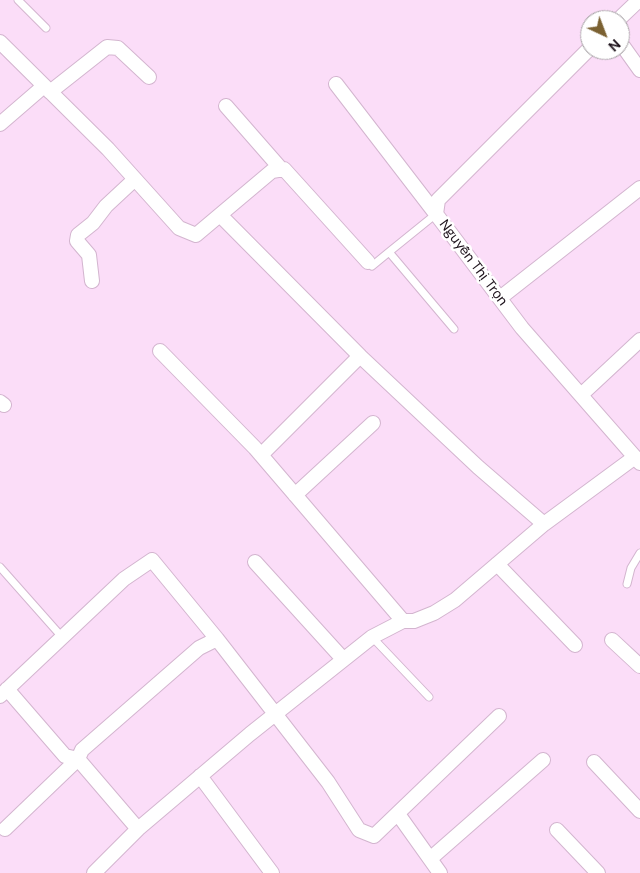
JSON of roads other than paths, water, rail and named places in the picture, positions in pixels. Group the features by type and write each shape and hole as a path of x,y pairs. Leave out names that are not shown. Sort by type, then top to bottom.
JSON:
{"street":[{"path":"628,10 639,0"},
{"path":"0,42 135,179 179,228 196,235 272,171 282,170"},
{"path":"0,124 107,47 118,48 149,77"},
{"path":"630,56 640,70"},
{"name":"Nguyễn Thị Trọn","path":"580,58 438,200 436,214 522,328 638,460"},
{"path":"336,84 436,214"},
{"path":"226,106 282,170 284,169 368,262"},
{"path":"92,281 89,255 77,241 78,236 135,179"},
{"path":"500,298 640,188"},
{"path":"220,215 360,356 478,467 544,524"},
{"path":"581,395 640,340"},
{"path":"160,351 261,455 403,620"},
{"path":"261,455 360,356"},
{"path":"295,494 373,423"},
{"path":"94,873 138,829 343,659 372,637 403,620 414,621 434,613 455,600 544,524 638,460"},
{"path":"138,829 78,760 65,756 3,692 124,579 152,560 218,639 328,782 359,830 374,836 499,716"},
{"path":"255,562 343,659"},
{"path":"497,564 575,645"},
{"path":"5,829 78,760 82,750 132,705 199,648 218,639"},
{"path":"612,640 640,666"},
{"path":"430,860 543,760"},
{"path":"594,762 640,811"},
{"path":"200,776 272,873"},
{"path":"398,814 440,873"},
{"path":"557,830 598,873"}],"lane":[{"path":"18,0 46,28"},
{"path":"368,262 372,266 436,214"},
{"path":"389,252 454,329"},
{"path":"626,584 631,568 640,553"},
{"path":"0,567 62,637"},
{"path":"372,637 428,697"}]}
